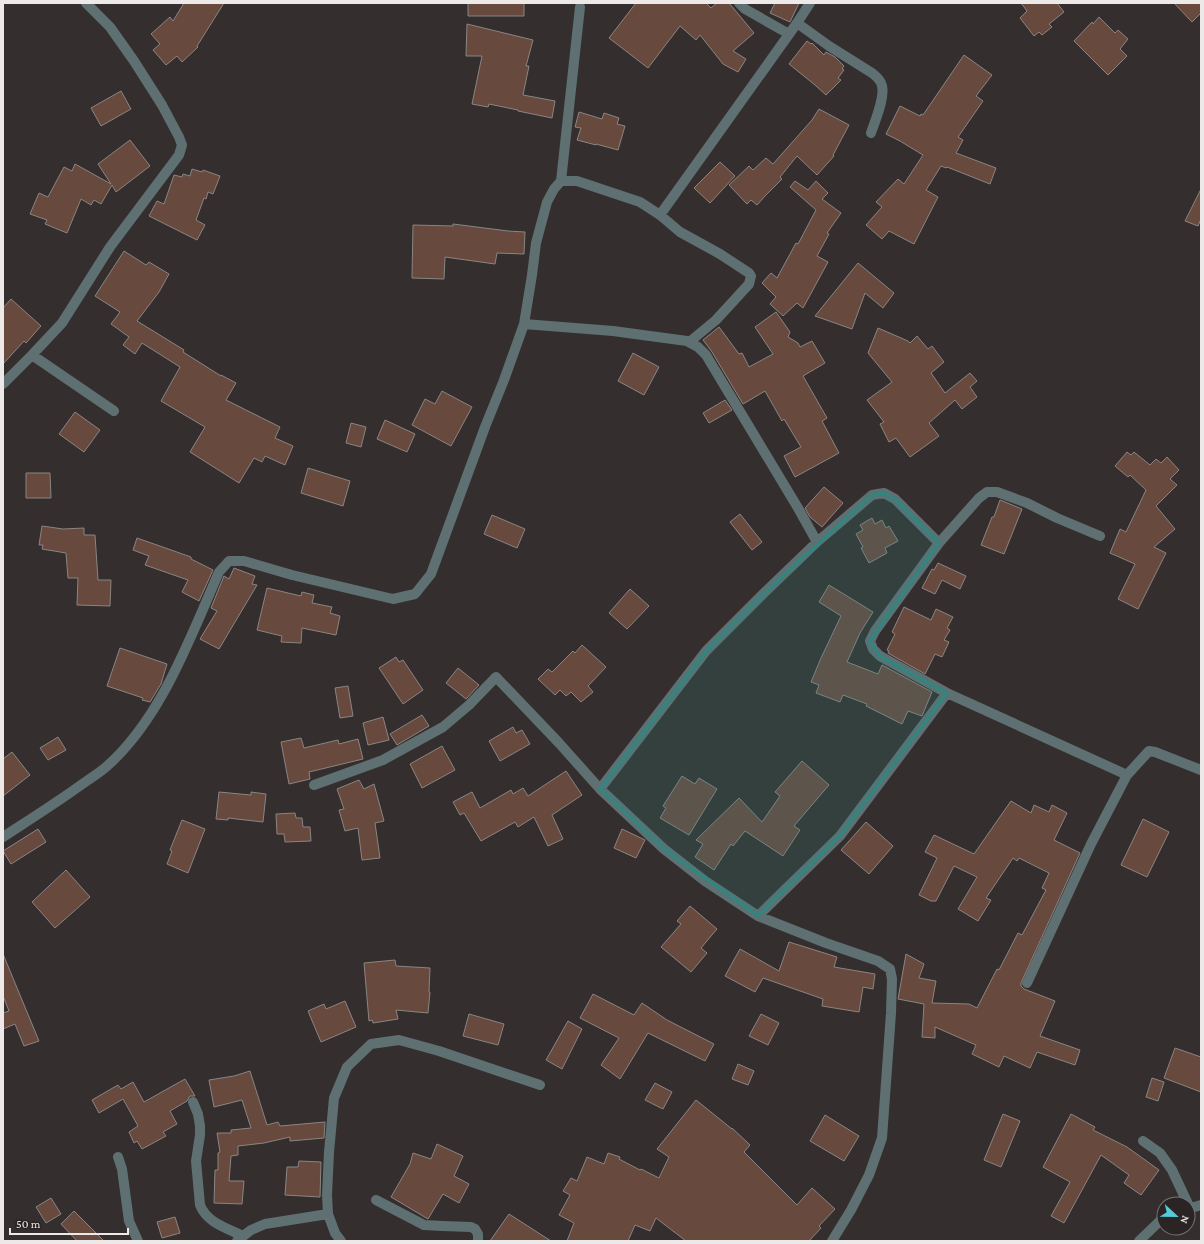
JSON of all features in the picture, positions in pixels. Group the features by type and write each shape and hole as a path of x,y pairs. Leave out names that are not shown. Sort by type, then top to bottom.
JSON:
{"street":[{"path":"3,384 32,356 62,322 110,247 179,155 182,145 162,105 134,61 110,27 86,3"},
{"path":"739,3 789,34"},
{"path":"660,215 798,23 810,3"},
{"path":"3,837 106,767 131,741 151,713 177,666 219,572 229,561 244,561 292,575 393,599 415,594 431,574 524,324 536,242 547,202 554,189 561,181 580,7"},
{"path":"798,23 829,46 878,78 882,85 882,94 871,133"},
{"path":"561,181 576,181 640,202 660,215 680,232 746,270 751,276 749,284 716,320 690,343"},
{"path":"524,324 613,331 688,341 698,347 706,355 817,542"},
{"path":"32,356 114,410"},
{"path":"1100,536 1057,518 1027,503 997,492 987,492 979,498 939,543 870,641 880,656 947,693 1127,775"},
{"path":"600,789 706,651 817,542 872,495 884,493 895,499 939,543"},
{"path":"314,785 383,760 443,726 469,705 496,676 600,789 664,849 705,881 758,916 826,943 878,961 890,969 892,979 891,1013 882,1138 868,1175 851,1210 832,1241"},
{"path":"758,916 840,836 947,693"},
{"path":"1026,983 1091,844 1127,775 1149,751 1201,770"},
{"path":"341,1241 335,1233 328,1214 326,1195 334,1098 347,1067 371,1044 398,1040 439,1051 540,1085"},
{"path":"193,1102 198,1114 200,1126 196,1161 200,1205 202,1212 210,1219 240,1238 251,1230 265,1224 328,1214"},
{"path":"1143,1141 1160,1153 1172,1170 1184,1196"},
{"path":"118,1157 122,1169 129,1221 138,1241"},
{"path":"376,1200 424,1225 471,1227 475,1229 478,1234 478,1241"},
{"path":"1139,1241 1156,1225"}],"highlighted area":[{"path":"884,493 895,499 939,543 870,641 880,656 947,693 840,836 758,916 664,849 600,789 706,651 765,592 872,495"}],"building":[{"path":"184,3 224,3 197,46 198,47 182,62 177,56 166,65 153,50 160,44 151,34 170,17 173,21"},
{"path":"468,3 524,3 524,16 468,16"},
{"path":"636,3 706,3 711,8 717,3 729,3 754,33 733,51 746,59 738,72 723,64 700,35 696,40 680,26 648,68 609,38"},
{"path":"775,3 799,3 790,22 770,13"},
{"path":"1021,3 1057,3 1064,12 1049,24 1052,27 1042,35 1039,32 1034,36 1020,18 1027,11"},
{"path":"1174,3 1201,3 1201,13 1192,22"},
{"path":"1099,17 1115,33 1118,30 1128,39 1120,49 1127,56 1108,75 1074,41 1092,22 1093,24"},
{"path":"467,24 533,40 526,66 529,66 523,95 555,101 552,118 489,104 488,107 472,104 482,56 466,56"},
{"path":"807,41 811,44 812,43 824,55 826,52 835,57 844,66 842,69 844,70 838,78 841,80 826,95 789,64"},
{"path":"964,55 992,75 976,96 983,101 958,137 963,140 956,153 996,168 990,184 941,166 926,190 938,197 914,244 889,231 882,239 866,225 882,207 876,202 898,179 904,184 923,155 886,134 900,106 920,116 921,114 923,115"},
{"path":"121,91 131,109 101,126 91,108"},
{"path":"819,109 849,125 833,155 834,156 817,175 797,156 780,177 782,179 757,205 751,200 747,204 729,185 749,166 753,170 766,158 773,164 812,120"},
{"path":"579,112 602,119 604,113 619,118 617,124 625,126 618,150 577,140 581,128 575,127"},
{"path":"130,140 150,166 116,192 112,185 101,204 94,200 91,205 81,199 67,233 45,224 47,220 30,214 39,193 48,197 64,167 72,171 75,164 111,184 98,164"},
{"path":"720,162 735,176 710,203 694,188"},
{"path":"192,169 202,172 203,170 220,176 213,194 208,192 206,199 204,198 196,220 205,225 197,240 149,216 157,201 164,204 174,175 182,177 183,174 190,176"},
{"path":"795,181 808,190 816,181 828,193 822,199 841,213 827,233 829,234 817,256 828,262 803,308 797,303 783,316 770,304 776,297 762,283 771,273 777,278 796,243 798,244 816,210 790,187"},
{"path":"1201,189 1201,219 1198,226 1185,221"},
{"path":"453,224 525,232 524,254 497,253 495,264 445,257 444,279 412,278 413,225 453,226"},
{"path":"124,251 146,265 149,262 169,274 159,292 137,321 184,350 183,352 221,376 236,383 226,400 280,427 275,438 293,446 285,465 265,456 262,462 254,458 239,483 190,452 205,427 161,401 180,367 142,343 135,354 123,345 129,337 111,324 120,312 95,296"},
{"path":"858,263 894,293 883,308 865,293 852,329 815,316"},
{"path":"11,299 41,326 26,343 24,341 3,364 3,308"},
{"path":"776,312 790,332 788,337 798,343 800,347 812,341 825,363 803,376 827,418 822,421 839,453 795,477 784,456 801,447 784,419 782,421 765,391 743,404 712,352 703,340 719,327 739,354 742,353 749,367 773,354 755,327"},
{"path":"878,328 910,343 917,336 928,349 932,346 944,362 931,373 945,393 970,373 977,381 970,387 977,397 962,409 955,400 929,423 939,436 910,457 896,438 889,442 880,424 884,422 867,400 892,382 868,353"},
{"path":"633,353 659,367 644,395 618,381"},
{"path":"442,391 472,407 451,446 412,425 425,399 435,404"},
{"path":"725,400 732,410 709,423 703,413"},
{"path":"75,412 100,430 84,452 59,434"},
{"path":"385,420 415,434 407,452 377,439"},
{"path":"351,423 366,427 361,447 346,443"},
{"path":"1127,452 1131,455 1134,452 1150,465 1156,459 1161,463 1167,457 1179,470 1170,479 1177,485 1156,506 1175,529 1154,547 1166,553 1138,609 1118,599 1135,564 1110,553 1120,529 1126,532 1146,490 1130,475 1128,477 1115,466"},
{"path":"308,468 350,481 343,506 301,493"},
{"path":"26,473 50,473 51,498 26,498"},
{"path":"824,487 843,503 822,527 810,517 805,508"},
{"path":"1000,500 1022,509 1004,554 981,545"},
{"path":"740,514 762,542 752,550 730,522"},
{"path":"492,515 525,529 517,548 484,534"},
{"path":"872,518 875,524 882,520 886,528 889,526 898,541 885,548 887,553 869,563 856,534 863,530 860,525"},
{"path":"42,526 63,529 84,528 84,535 95,535 98,580 111,580 110,606 77,605 78,578 68,578 66,553 42,549 43,545 39,545"},
{"path":"137,538 191,557 191,559 213,570 199,601 182,592 188,580 145,565 149,556 133,550"},
{"path":"938,563 966,576 960,589 942,580 935,594 922,588 932,569 934,570"},
{"path":"234,568 255,576 252,584 257,585 219,649 200,639 217,611 211,608 224,576 229,579"},
{"path":"829,585 873,612 860,633 847,662 878,674 882,665 932,692 922,716 908,711 902,724 866,706 867,704 843,695 840,702 816,693 819,685 811,682 841,616 819,602"},
{"path":"267,588 301,596 302,592 314,595 312,603 332,607 330,613 340,616 336,635 302,628 301,643 281,642 282,636 257,630"},
{"path":"630,589 649,606 627,629 609,613"},
{"path":"904,607 931,620 936,609 953,617 947,628 950,630 944,640 949,642 942,657 935,654 925,674 888,653 889,651 887,650 895,634 892,632"},
{"path":"582,645 606,667 588,686 593,692 581,702 571,692 566,696 560,690 555,695 538,679 548,669 552,672 573,651 575,653"},
{"path":"120,648 167,664 161,684 150,702 142,700 143,698 107,686"},
{"path":"396,657 399,662 403,660 423,690 403,704 379,668"},
{"path":"458,668 479,685 466,699 446,683"},
{"path":"348,686 353,716 340,718 335,688"},
{"path":"422,715 429,726 397,745 390,734"},
{"path":"383,717 389,740 368,745 363,723"},
{"path":"513,727 516,733 522,730 530,744 500,761 489,741"},
{"path":"58,737 66,750 48,760 40,748"},
{"path":"301,738 304,748 338,740 339,744 358,739 363,759 309,772 310,779 289,784 281,742"},
{"path":"442,746 455,770 422,788 410,764"},
{"path":"12,752 30,775 3,796 3,759"},
{"path":"802,761 829,785 794,826 800,830 783,856 745,831 733,846 731,844 714,870 695,857 703,844 696,840 739,798 762,822 780,796 775,792"},
{"path":"566,771 582,795 552,815 563,839 548,846 534,817 518,827 515,822 481,841 464,813 460,815 453,802 472,792 480,808 511,790 513,794 523,788 528,796"},
{"path":"682,776 695,784 699,778 717,789 689,835 660,818 666,808 663,806"},
{"path":"359,780 364,789 374,784 384,821 375,823 380,858 362,860 358,828 345,831 339,810 344,809 337,789"},
{"path":"219,792 251,795 251,792 266,794 263,822 228,818 228,820 216,819"},
{"path":"1011,801 1031,813 1034,805 1049,812 1052,805 1067,813 1054,840 1080,853 1021,983 1021,986 1024,989 1055,1001 1040,1036 1080,1050 1075,1065 1037,1052 1030,1068 1004,1056 999,1067 972,1054 976,1045 935,1027 935,1038 922,1037 924,1004 898,999 906,954 924,964 919,978 936,981 932,1003 969,1004 977,1008 1018,933 1022,935 1046,890 1042,888 1049,873 1019,858 1017,861 1013,858 986,898 991,900 978,921 958,909 977,877 954,866 936,901 931,901 919,895 937,858 925,852 934,835 974,854"},
{"path":"295,813 296,818 302,818 303,827 310,827 311,841 285,842 284,834 277,834 276,814"},
{"path":"1143,819 1169,832 1147,877 1121,865"},
{"path":"182,820 205,829 188,873 167,864 172,851 170,850"},
{"path":"866,822 893,846 869,874 841,850"},
{"path":"38,829 46,842 11,864 3,851"},
{"path":"622,829 645,840 636,858 614,848"},
{"path":"66,870 90,897 55,928 32,902"},
{"path":"690,906 717,929 701,948 707,953 691,972 661,947 681,924 677,921"},
{"path":"789,942 837,957 834,967 875,974 873,989 863,987 859,1012 822,1006 823,999 763,978 755,992 725,976 740,949 779,971"},
{"path":"3,954 39,1041 24,1046 15,1024 3,1029 3,1013 9,1011 3,996"},
{"path":"395,960 396,966 430,968 428,1013 396,1010 398,1019 373,1023 372,1020 369,1021 364,963"},
{"path":"593,994 634,1015 642,1003 667,1020 714,1044 705,1061 648,1033 620,1079 601,1065 619,1038 580,1018"},
{"path":"345,1001 356,1027 321,1042 308,1011 324,1004 326,1009"},
{"path":"469,1014 504,1024 498,1045 463,1036"},
{"path":"761,1014 779,1023 768,1045 749,1036"},
{"path":"568,1021 582,1029 562,1069 546,1060"},
{"path":"1175,1048 1201,1057 1201,1092 1164,1078"},
{"path":"738,1064 754,1071 748,1085 732,1079"},
{"path":"250,1071 267,1125 278,1122 280,1126 325,1122 324,1138 290,1141 290,1137 264,1143 238,1146 238,1155 231,1156 229,1181 244,1181 242,1204 214,1203 215,1170 218,1170 218,1153 220,1152 217,1133 231,1133 231,1130 251,1128 242,1100 214,1107 209,1080 234,1076"},
{"path":"1152,1078 1164,1082 1158,1101 1146,1097"},
{"path":"185,1079 195,1096 190,1096 187,1101 170,1111 177,1124 163,1132 166,1136 142,1149 137,1141 134,1143 129,1132 138,1126 123,1099 99,1113 92,1100 118,1085 121,1089 133,1082 144,1102"},
{"path":"655,1083 672,1092 663,1109 645,1100"},
{"path":"696,1100 732,1128 750,1145 744,1152 797,1205 812,1188 835,1209 819,1226 821,1228 809,1241 686,1241 656,1218 650,1231 635,1225 628,1241 567,1241 574,1223 559,1215 570,1195 563,1191 571,1178 577,1181 587,1157 604,1164 608,1153 620,1157 619,1159 659,1178 669,1157 657,1149"},
{"path":"1003,1114 1020,1121 1001,1167 984,1160"},
{"path":"1071,1114 1095,1127 1093,1130 1127,1147 1159,1170 1141,1195 1124,1183 1129,1175 1101,1155 1064,1223 1051,1216 1070,1182 1043,1167"},
{"path":"825,1115 859,1136 844,1161 810,1141"},
{"path":"437,1144 463,1156 454,1176 469,1184 459,1203 443,1194 428,1219 391,1197 410,1164 413,1153 431,1159"},
{"path":"299,1161 321,1162 320,1197 285,1195 287,1167 298,1167"},
{"path":"51,1198 61,1214 46,1223 36,1207"},
{"path":"74,1211 104,1241 77,1241 61,1224"},
{"path":"509,1214 551,1241 490,1241"},
{"path":"175,1217 180,1233 162,1238 157,1222"}]}
